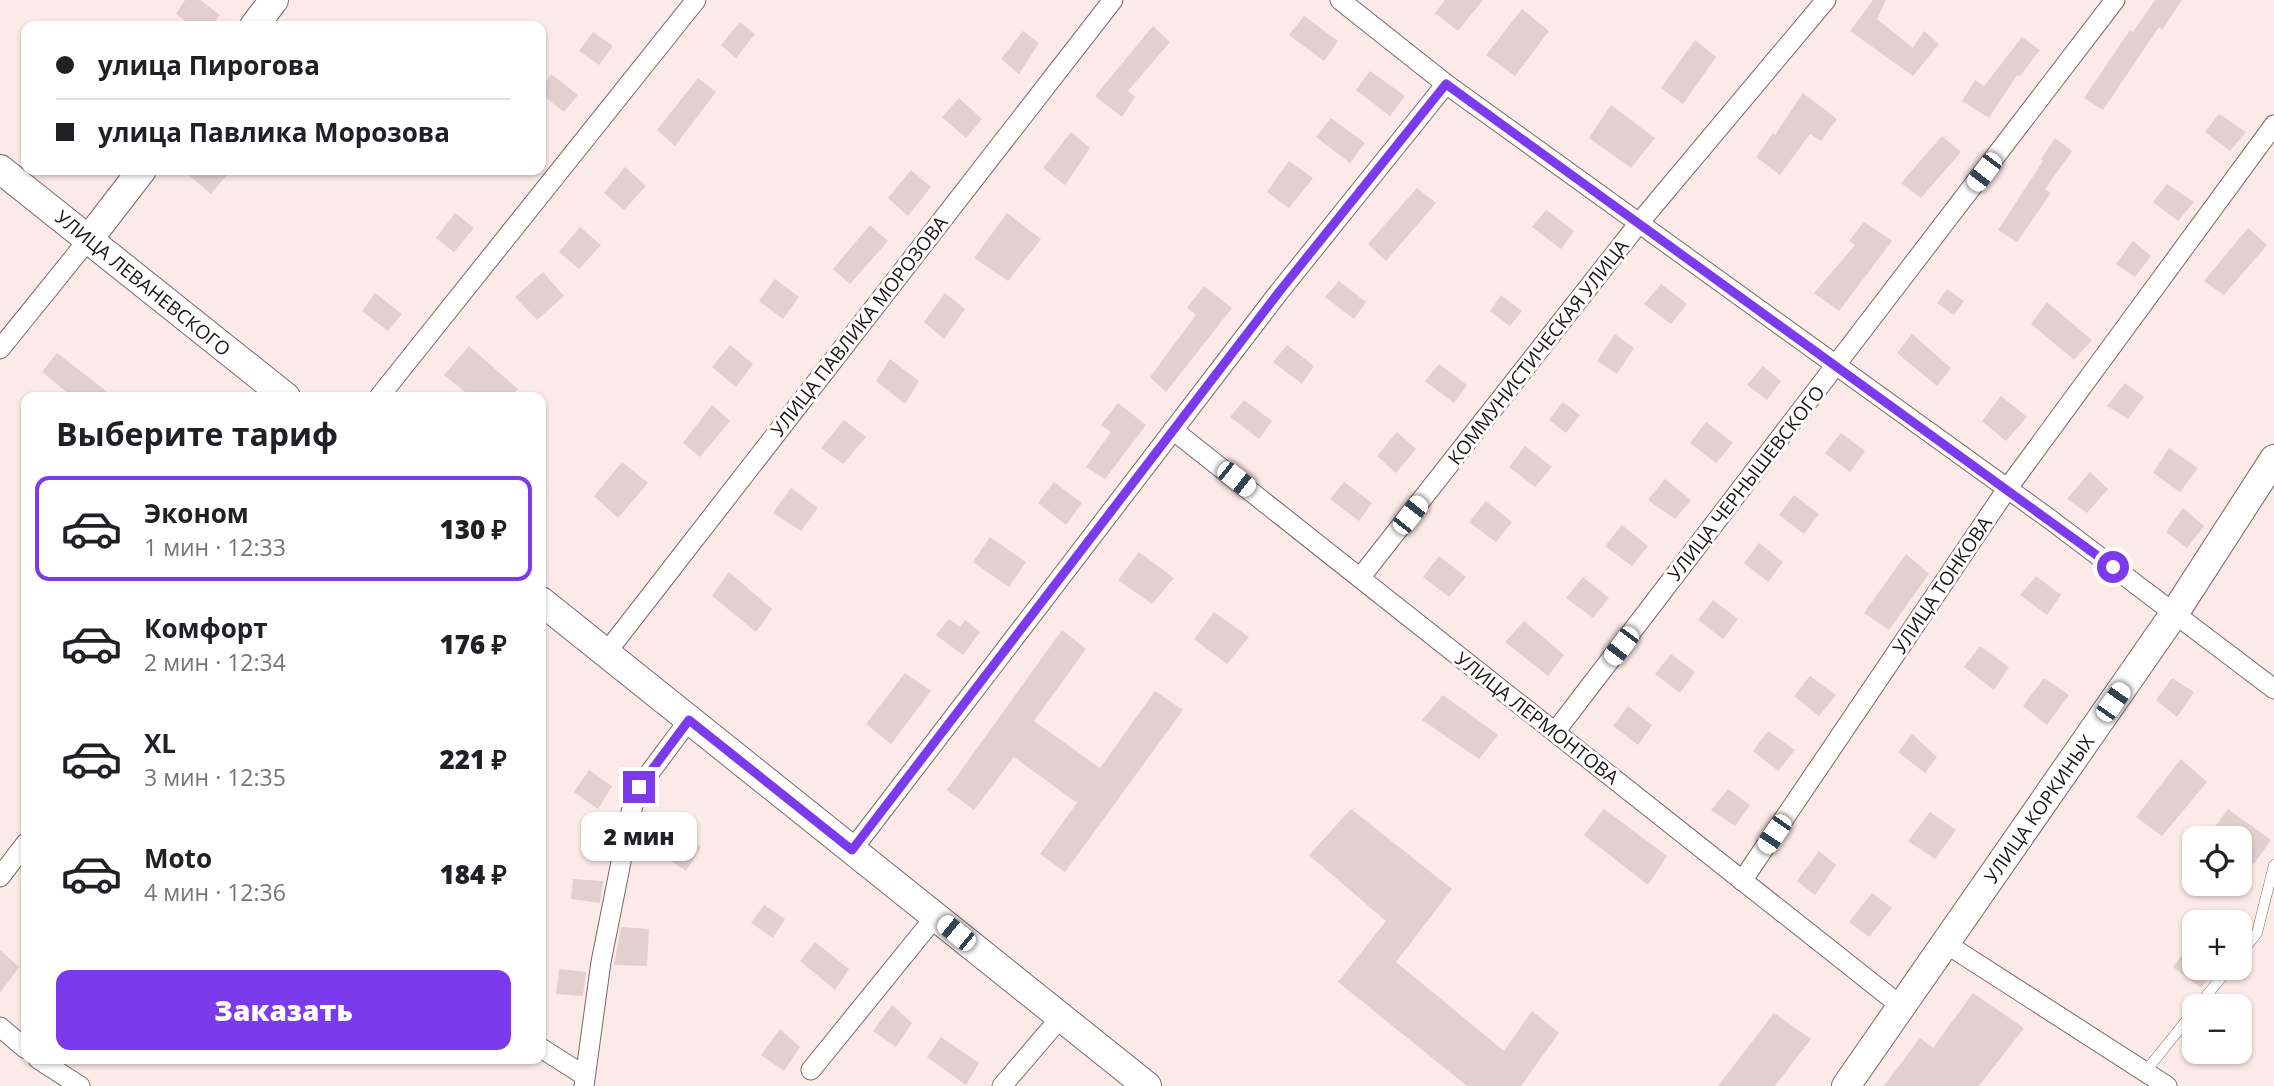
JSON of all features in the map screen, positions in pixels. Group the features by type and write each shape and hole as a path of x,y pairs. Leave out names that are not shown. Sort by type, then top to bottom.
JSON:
{"street":[{"path":"258,21 274,0"},
{"path":"383,392 696,0"},
{"name":"УЛИЦА ПАВЛИКА МОРОЗОВА","path":"606,653 1113,0"},
{"path":"1340,0 1446,84 2007,489 2274,689"},
{"name":"КОММУНИСТИЧЕСКАЯ УЛИЦА","path":"1360,578 1639,223 1826,0"},
{"name":"УЛИЦА ЧЕРНЫШЕВСКОГО","path":"1555,732 2115,0"},
{"path":"852,850 1279,292 1446,84"},
{"name":"УЛИЦА ТОНКОВА","path":"1742,881 2007,489 2274,125"},
{"name":"УЛИЦА ЛЕВАНЕВСКОГО","path":"0,169 280,392"},
{"path":"0,349 138,175"},
{"name":"УЛИЦА ЛЕРМОНТОВА","path":"1173,430 1901,1006"},
{"name":"УЛИЦА КОРКИНЫХ","path":"1846,1086 2175,614 2274,459"},
{"path":"546,605 1147,1086"},
{"path":"546,1052 584,1081 601,962 631,812 639,787 689,720"},
{"path":"0,877 21,850"},
{"path":"811,1070 935,916"},
{"path":"1945,943 2167,1086"},
{"path":"1002,1086 1061,1017"},
{"path":"0,1027 21,1045"},
{"path":"46,1064 80,1086"}],"lane":[{"path":"2252,939 2257,933 2274,865"},
{"path":"2208,994 2219,980"},
{"path":"2145,1072 2182,1026"}],"building":[{"path":"185,0 200,0 220,15 216,21 185,21 176,14"},
{"path":"1445,0 1483,0 1458,31 1435,13"},
{"path":"1873,0 1886,0 1877,19 1913,48 1924,31 1939,44 1913,76 1850,31"},
{"path":"2155,0 2182,0 2162,30 2159,27 2103,110 2084,98 2130,30 2133,32"},
{"path":"1522,9 1549,31 1515,76 1486,55"},
{"path":"1304,16 1338,41 1324,61 1289,35"},
{"path":"740,22 755,34 736,58 721,45"},
{"path":"1153,26 1170,42 1128,91 1135,97 1122,117 1095,96"},
{"path":"1023,31 1039,43 1019,74 1001,59"},
{"path":"593,32 613,46 599,65 579,51"},
{"path":"2022,37 2040,50 2020,76 2017,75 1989,118 1962,101 1975,80 1984,86"},
{"path":"1695,40 1716,57 1683,104 1661,88"},
{"path":"1370,71 1405,96 1390,116 1356,90"},
{"path":"551,74 578,95 564,112 546,98 546,82"},
{"path":"698,78 716,92 675,146 657,130"},
{"path":"1803,93 1837,119 1821,141 1810,134 1780,175 1756,157 1773,133 1775,135"},
{"path":"959,98 982,119 966,138 942,117"},
{"path":"1611,105 1655,138 1631,168 1589,138"},
{"path":"2219,114 2246,132 2230,151 2205,132"},
{"path":"1331,118 1365,143 1350,163 1316,137"},
{"path":"1071,132 1090,148 1065,185 1043,168"},
{"path":"1942,136 1961,152 1921,198 1901,183"},
{"path":"2055,138 2072,151 2045,189 2051,193 2017,242 1998,230"},
{"path":"1289,161 1313,178 1289,208 1267,192"},
{"path":"625,167 646,186 624,210 604,193"},
{"path":"911,170 931,187 908,216 888,198"},
{"path":"189,175 227,175 211,194"},
{"path":"2167,184 2194,202 2178,221 2153,202"},
{"path":"1417,188 1436,203 1386,261 1368,244"},
{"path":"1546,210 1574,231 1561,249 1532,227"},
{"path":"455,213 474,228 454,252 436,238"},
{"path":"1007,213 1041,239 1008,281 974,258"},
{"path":"1864,222 1892,241 1839,311 1814,293 1855,245 1849,241"},
{"path":"870,225 888,241 850,284 833,269"},
{"path":"580,227 601,245 579,269 559,252"},
{"path":"2248,228 2267,245 2224,295 2204,281"},
{"path":"2133,241 2151,256 2135,277 2116,264"},
{"path":"543,272 564,296 537,320 515,297"},
{"path":"775,279 799,297 783,319 759,301"},
{"path":"1339,281 1366,302 1354,319 1325,297"},
{"path":"1661,284 1687,304 1671,324 1644,304"},
{"path":"1204,286 1232,308 1166,392 1150,377 1196,315 1187,308"},
{"path":"1947,289 1964,301 1954,315 1937,303"},
{"path":"375,293 402,314 388,331 362,311"},
{"path":"945,293 965,309 944,339 924,322"},
{"path":"1501,295 1522,311 1510,326 1490,311"},
{"path":"2047,302 2092,340 2074,360 2031,324"},
{"path":"1615,334 1634,348 1617,374 1597,361"},
{"path":"1912,334 1951,368 1937,386 1897,353"},
{"path":"730,345 753,364 736,387 712,367"},
{"path":"1287,345 1314,366 1302,384 1273,362"},
{"path":"469,346 518,389 515,392 465,392 444,375"},
{"path":"57,353 108,392 67,392 42,372"},
{"path":"890,359 919,381 905,404 876,381"},
{"path":"1439,364 1467,385 1454,403 1425,381"},
{"path":"1763,366 1781,381 1767,400 1747,385"},
{"path":"2125,383 2144,397 2128,419 2107,406"},
{"path":"2001,396 2027,417 2006,441 1982,421"},
{"path":"1244,400 1272,421 1259,439 1230,417"},
{"path":"1563,402 1580,415 1566,433 1549,420"},
{"path":"1118,403 1146,425 1105,479 1086,467 1111,432 1101,425"},
{"path":"712,405 730,421 700,457 683,443"},
{"path":"844,420 866,437 843,464 821,448"},
{"path":"1706,422 1733,443 1716,463 1690,443"},
{"path":"1397,432 1416,449 1396,473 1377,456"},
{"path":"1841,433 1865,451 1850,472 1825,453"},
{"path":"1525,446 1552,467 1535,487 1509,467"},
{"path":"2169,448 2198,468 2180,492 2153,473"},
{"path":"622,462 648,483 618,518 594,496"},
{"path":"2090,472 2108,489 2087,513 2067,499"},
{"path":"1665,479 1691,500 1675,519 1648,500"},
{"path":"1054,482 1082,503 1066,525 1038,503"},
{"path":"1344,482 1372,503 1359,521 1330,499"},
{"path":"791,488 818,508 801,531 773,513"},
{"path":"1794,495 1819,514 1804,534 1779,515"},
{"path":"1486,501 1512,522 1496,542 1469,522"},
{"path":"2183,508 2204,526 2187,548 2166,532"},
{"path":"1622,525 1648,546 1632,566 1605,546"},
{"path":"990,537 1026,562 1009,587 973,562"},
{"path":"1759,543 1783,562 1768,582 1744,563"},
{"path":"1139,552 1174,578 1152,604 1118,580"},
{"path":"1906,554 1929,574 1889,630 1864,613"},
{"path":"1439,556 1466,577 1449,597 1423,577"},
{"path":"729,572 772,609 756,632 712,596"},
{"path":"2036,576 2061,595 2047,615 2020,595"},
{"path":"1583,577 1609,598 1593,618 1566,598"},
{"path":"1713,600 1738,619 1723,639 1698,620"},
{"path":"1214,612 1249,637 1227,664 1194,639"},
{"path":"949,619 960,627 965,620 980,632 963,655 936,635"},
{"path":"1524,621 1564,655 1548,676 1505,642"},
{"path":"1062,630 1086,649 1034,721 1100,768 1155,691 1183,710 1065,872 1040,854 1077,803 1014,757 974,810 947,790"},
{"path":"1980,646 2009,667 1994,690 1964,667"},
{"path":"1671,654 1695,672 1680,693 1655,674"},
{"path":"905,673 931,691 891,744 866,724"},
{"path":"1810,676 1836,695 1819,716 1794,696"},
{"path":"2044,678 2069,695 2047,725 2023,706"},
{"path":"2172,678 2194,692 2177,717 2156,700"},
{"path":"1443,695 1498,735 1479,759 1422,720"},
{"path":"1628,706 1652,725 1638,745 1613,726"},
{"path":"1768,731 1795,750 1778,771 1753,751"},
{"path":"1912,734 1937,757 1925,773 1898,752"},
{"path":"2181,759 2207,782 2162,836 2136,817"},
{"path":"589,770 612,786 598,809 574,792"},
{"path":"1728,789 1750,805 1735,826 1711,810"},
{"path":"1351,809 1452,889 1396,962 1504,1051 1532,1011 1559,1033 1521,1086 1467,1086 1338,982 1386,921 1309,855"},
{"path":"1604,809 1667,856 1648,885 1584,835"},
{"path":"2228,809 2252,826 2215,826"},
{"path":"1930,812 1956,830 1935,859 1908,841"},
{"path":"672,826 701,847 686,871 655,850"},
{"path":"2252,826 2271,840 2254,864 2252,862"},
{"path":"1819,851 1836,865 1815,895 1797,881"},
{"path":"573,879 603,881 600,903 571,899"},
{"path":"1872,893 1892,908 1869,937 1849,922"},
{"path":"764,905 785,919 773,938 751,923"},
{"path":"621,927 649,929 647,966 614,965"},
{"path":"815,942 849,969 835,990 800,961"},
{"path":"0,950 19,967 0,993"},
{"path":"2182,955 2182,974 2173,967"},
{"path":"559,969 586,972 583,996 556,994"},
{"path":"2190,980 2207,980 2201,988"},
{"path":"1973,993 2024,1028 1979,1086 1884,1086 1920,1038 1933,1048"},
{"path":"892,1005 912,1023 896,1047 873,1031"},
{"path":"1774,1013 1811,1039 1775,1086 1718,1086"},
{"path":"780,1029 800,1047 784,1071 761,1055"},
{"path":"941,1037 979,1063 966,1085 927,1057"}],"route":[{"path":"639,787 689,720 852,850 1279,292 1446,84 2113,567"}]}
